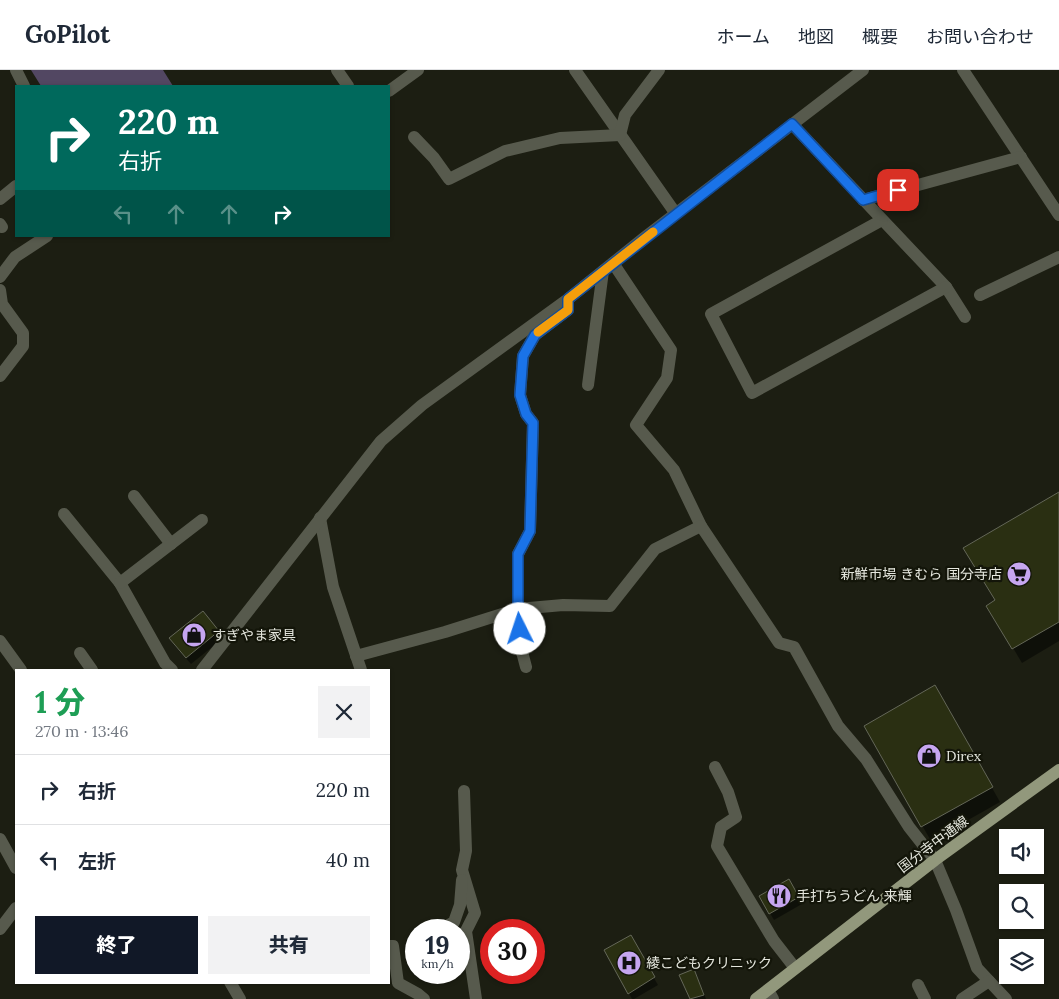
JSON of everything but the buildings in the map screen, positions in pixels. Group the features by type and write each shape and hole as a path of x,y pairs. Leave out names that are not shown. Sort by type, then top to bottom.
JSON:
{"main road":[{"name":"国分寺中通線","path":"756,999 770,994 795,968 935,860 1059,770"}],"street":[{"path":"16,70 24,85"},
{"path":"337,70 347,85"},
{"path":"390,90 418,70"},
{"path":"575,70 676,214"},
{"path":"620,135 626,115 659,70"},
{"path":"203,669 381,441 422,406 568,299 863,70"},
{"path":"963,70 1059,215"},
{"path":"792,124 946,287 965,318"},
{"path":"414,137 434,158 449,179 505,151 560,138 620,135"},
{"path":"863,200 1021,157"},
{"path":"0,199 15,187"},
{"path":"882,220 711,314 752,393 946,287"},
{"path":"0,277 15,257 45,237"},
{"path":"980,295 1059,257"},
{"path":"588,385 608,267"},
{"path":"608,267 671,350 668,378 636,425 674,470 701,526 778,643 794,646 838,726 866,759 909,827 935,860 977,968 1006,999"},
{"path":"0,290 1,305 23,333 23,346 0,376"},
{"path":"526,667 518,609 518,554 530,531 533,423 526,414 520,395 523,356 535,335 568,310 568,299"},
{"path":"134,496 171,544"},
{"path":"64,514 120,583 165,663 171,669"},
{"path":"320,518 333,587 361,669"},
{"path":"120,583 202,520"},
{"path":"356,656 445,632 518,609 563,605 610,606 655,549 701,526"},
{"path":"0,641 20,669"},
{"path":"80,653 91,669"},
{"path":"715,767 728,792 736,817 721,827 717,846 774,941 795,968"},
{"path":"455,919 460,906 462,870 466,851 464,790"},
{"path":"0,839 15,866"},
{"path":"462,870 475,913 466,931 476,999"},
{"path":"0,929 15,909"},
{"path":"390,946 393,946 398,983 424,999"},
{"path":"962,999 989,981"},
{"path":"231,984 240,999"},
{"path":"918,985 925,999"}],"shaded area":[{"path":"31,70 163,70 172,85 40,85"}],"slow traffic":[{"path":"538,332 568,310 568,299 653,232"}],"place":[{"name":"新鮮市場 きむら 国分寺店","path":"1019,574"},
{"name":"すぎやま家具","path":"194,635"},
{"name":"Direx","path":"929,756"},
{"name":"手打ちうどん 来輝","path":"779,896"},
{"name":"綾こどもクリニック","path":"629,963"}],"route":[{"path":"520,629 518,554 530,531 533,423 526,414 520,395 523,356 535,335 568,310 568,299 792,124 863,200 898,190"}]}
